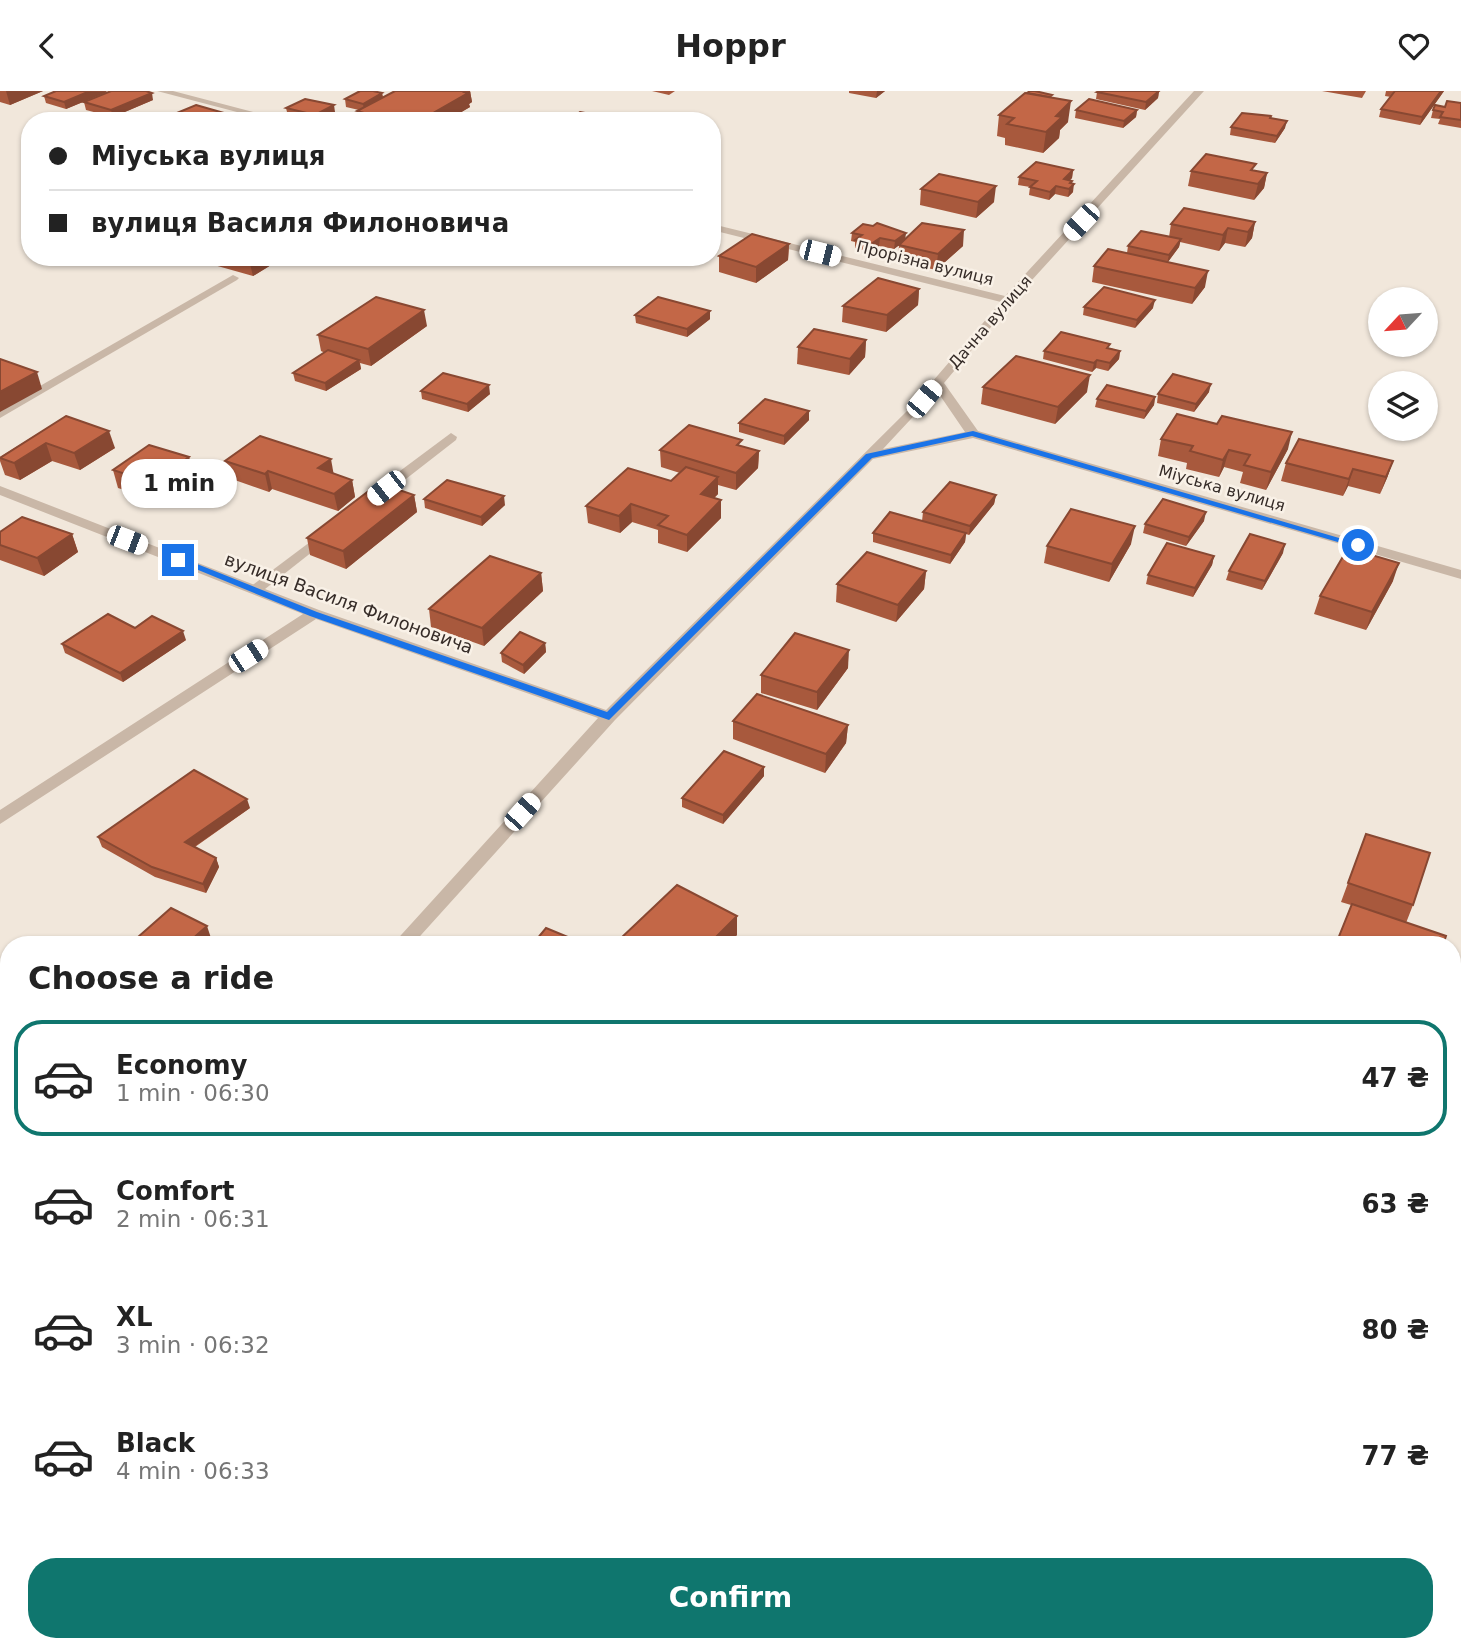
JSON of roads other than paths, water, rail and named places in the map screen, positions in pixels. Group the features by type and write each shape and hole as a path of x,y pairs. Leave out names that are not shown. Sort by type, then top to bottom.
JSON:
{"street":[{"path":"162,91 247,112"},
{"name":"Дачна вулиця","path":"409,936 609,716 869,456 1199,91"},
{"name":"Прорізна вулиця","path":"721,229 1008,300"},
{"path":"0,414 233,278"},
{"path":"937,383 973,434"},
{"name":"Міуська вулиця","path":"869,456 973,434 1461,575"},
{"path":"364,505 451,437"},
{"name":"вулиця Василя Филоновича","path":"0,490 314,614 609,716"},
{"path":"255,590 342,522"},
{"path":"0,818 314,614"}]}
